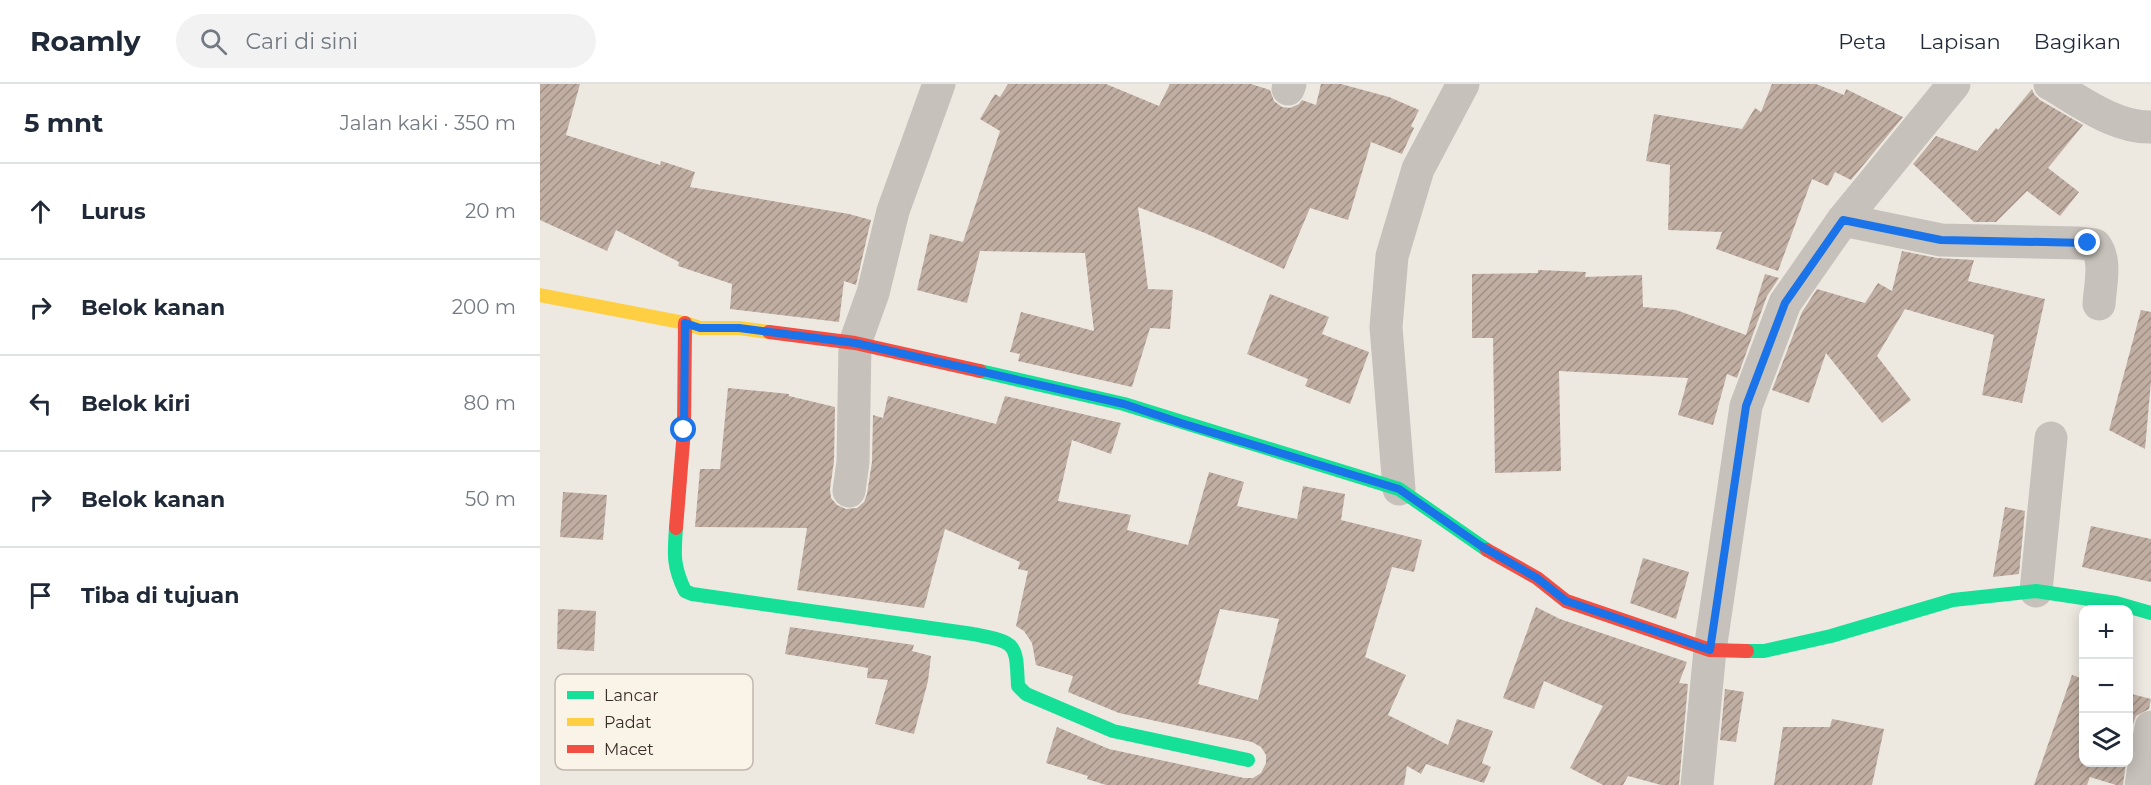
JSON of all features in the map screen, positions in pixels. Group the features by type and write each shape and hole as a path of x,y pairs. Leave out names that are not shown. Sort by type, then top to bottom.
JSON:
{"street":[{"path":"849,491 853,462 855,343 873,293 893,211 939,84"},
{"path":"1399,489 1386,327 1392,256 1418,170 1463,84"},
{"path":"1697,785 1710,650 1746,406 1785,303 1843,220 1954,84"},
{"path":"2050,84 2107,117 2141,128 2151,127"},
{"path":"1843,220 1941,240 2095,245 2099,251 2102,266 2099,304"},
{"path":"540,294 700,328 739,328 855,343 1124,404 1399,489 1481,546 1537,578 1566,601 1710,650 1764,651 1831,636 1953,600 2036,591 2115,603 2151,613"},
{"path":"685,323 684,430 674,554 676,572 685,591 692,594 974,634 1010,642 1016,649 1018,686 1026,694 1113,731 1248,760"},
{"path":"2036,591 2051,438"},
{"path":"2142,785 2151,727"}],"building":[{"path":"540,84 580,84 566,135 660,165 661,161 695,172 690,187 849,214 871,220 856,285 844,281 839,322 730,309 732,284 678,266 679,262 616,230 607,251 540,220"},
{"path":"1008,84 1106,84 1159,106 1170,84 1251,84 1270,90 1274,101 1282,107 1290,108 1302,100 1316,105 1321,84 1341,84 1389,97 1419,110 1411,126 1414,128 1402,154 1371,142 1348,220 1310,208 1284,269 1205,233 1138,207 1148,289 1173,290 1170,329 1150,328 1132,387 1018,361 1020,354 1010,352 1021,312 1094,331 1085,253 980,251 967,303 917,290 930,234 963,242 1000,131 980,119 995,94 1000,97"},
{"path":"1772,84 1816,84 1844,95 1846,89 1903,117 1851,180 1835,172 1828,186 1812,179 1778,271 1716,249 1722,232 1668,230 1670,165 1646,161 1654,114 1742,129 1755,108 1761,112"},
{"path":"2032,89 2040,100 2083,125 2048,168 2079,192 2060,216 2027,191 1996,222 1974,222 1913,164 1936,136 1977,151"},
{"path":"1902,251 1937,258 1974,260 1968,281 2045,299 2022,403 1982,395 1994,335 1905,309 1877,356 1911,400 1882,423 1826,353 1809,403 1772,390 1802,312 1817,289 1865,303 1878,283 1892,291"},
{"path":"1538,270 1586,272 1585,277 1642,275 1643,307 1676,310 1746,335 1765,274 1779,278 1767,296 1737,378 1727,374 1713,425 1678,415 1688,378 1559,371 1561,471 1495,473 1493,338 1472,338 1472,274 1538,273"},
{"path":"1270,294 1329,317 1322,334 1369,352 1350,404 1305,386 1308,379 1247,354"},
{"path":"2141,310 2151,312 2151,381 2145,449 2109,430"},
{"path":"728,388 789,394 789,396 835,407 834,461 830,489 831,498 837,505 846,509 857,508 864,502 867,494 872,462 873,415 883,418 888,396 996,424 1005,396 1121,423 1111,454 1072,440 1058,501 1131,515 1127,530 1188,545 1209,472 1244,482 1237,506 1297,519 1303,486 1345,494 1341,520 1422,540 1414,572 1392,567 1365,657 1406,675 1388,715 1448,745 1457,719 1493,731 1482,763 1491,767 1484,783 1426,764 1421,774 1407,766 1404,785 1106,785 1087,779 1088,776 1046,763 1057,727 1109,749 1244,778 1253,778 1261,773 1266,763 1266,755 1261,747 1252,742 1119,713 1068,692 1073,676 1036,665 1032,643 1024,631 1016,626 1028,571 1018,569 1020,562 945,529 924,608 797,590 807,528 695,527 700,469 720,469","holes":["1220,609 1279,619 1258,700 1198,684"]},
{"path":"563,492 607,495 603,540 560,537"},
{"path":"2005,507 2025,511 2019,574 1993,577"},
{"path":"2091,526 2151,539 2151,582 2082,567"},
{"path":"1643,558 1689,572 1676,619 1630,603"},
{"path":"1536,607 1560,619 1687,662 1679,683 1688,684 1679,785 1661,785 1628,776 1623,785 1603,785 1570,768 1603,706 1544,681 1534,709 1503,698"},
{"path":"558,609 596,611 594,651 557,649"},
{"path":"790,627 914,645 912,651 931,656 928,681 914,734 875,724 888,680 867,678 868,668 785,654"},
{"path":"2072,675 2079,677 2079,767 2125,767 2123,785 2090,777 2087,785 2034,785"},
{"path":"1725,689 1744,692 1736,742 1720,740"},
{"path":"2133,694 2151,699 2149,709 2136,716 2133,724"},
{"path":"1832,719 1884,729 1872,785 1774,785 1783,727 1830,727"}],"traffic: fast":[{"path":"980,371 1124,404 1399,489 1487,550"},
{"path":"676,528 676,567 685,591 692,594 973,634 998,640 1011,647 1016,661 1018,686 1026,694 1113,731 1248,760"},
{"path":"1747,651 1764,651 1831,636 1953,600 2036,591 2116,603 2151,613"}],"traffic: slow":[{"path":"540,295 685,323 700,328 739,328 769,332"}],"traffic: jam":[{"path":"676,528 684,430 685,323"},
{"path":"769,332 855,343 980,371"},
{"path":"1487,550 1537,578 1566,601 1710,650 1747,651"}],"route":[{"path":"684,430 685,323 700,328 739,328 855,343 1124,404 1399,489 1481,546 1537,578 1566,601 1710,650 1746,406 1785,303 1843,220 1941,240 2088,243"}]}
